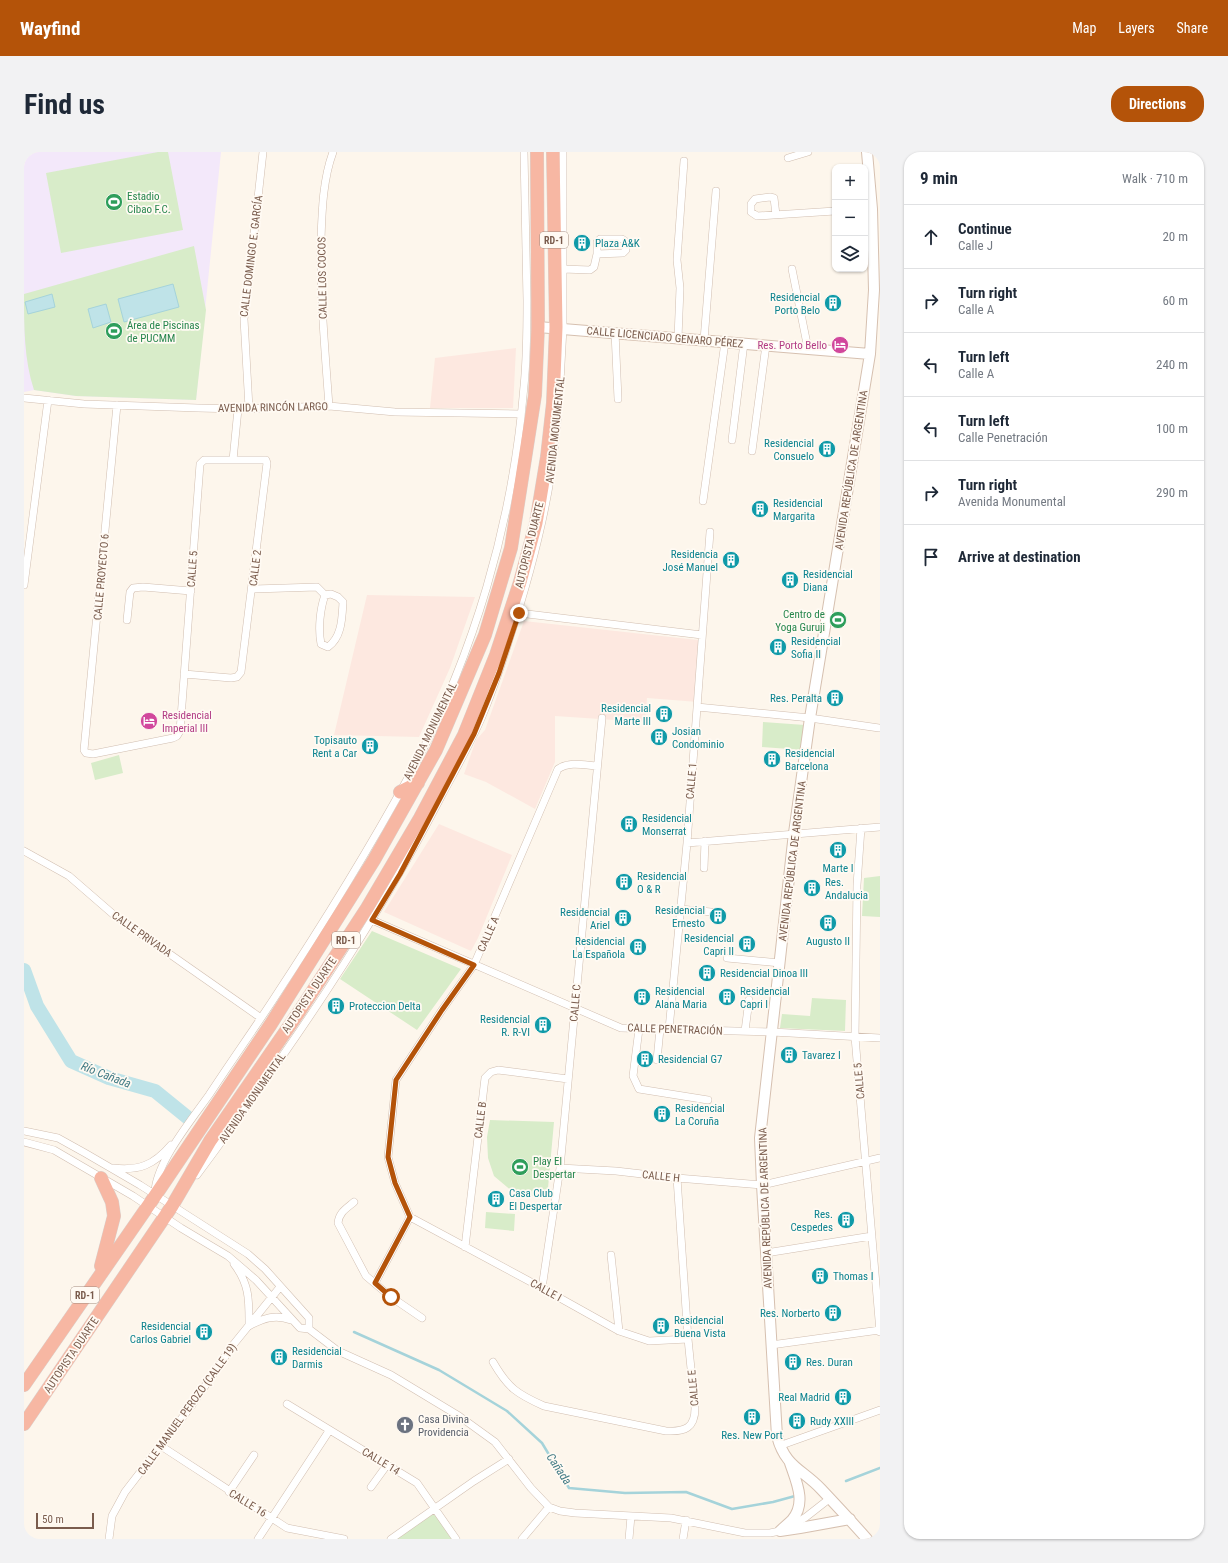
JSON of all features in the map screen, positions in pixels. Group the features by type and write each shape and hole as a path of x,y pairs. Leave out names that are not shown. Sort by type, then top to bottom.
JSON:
{"highway":[{"name":"AUTOPISTA DUARTE","path":"24,1385 155,1196 254,1048 265,1022 308,967 374,860 436,750 485,635 511,548 535,395 538,327 537,152"},
{"name":"AUTOPISTA DUARTE","path":"24,1424 168,1211 210,1141 299,1012 368,908 420,818 464,735 496,656 520,582 536,523 547,457 559,328 552,152"},
{"path":"515,521 510,492 522,477"},
{"path":"400,814 398,796 418,783"},
{"path":"254,1048 252,1031 265,1022"},
{"path":"97,1278 106,1250 114,1216 112,1202 100,1178"}],"main road":[{"name":"AVENIDA REPÚBLICA DE ARGENTINA","path":"867,152 869,209 877,291 870,354 810,718 794,833 760,1138 775,1423 779,1446 790,1463 820,1488 867,1539"},
{"name":"CALLE LICENCIADO GENARO PÉREZ","path":"538,327 615,332 870,354"},
{"path":"780,1531 792,1520 798,1511 800,1499 790,1463"},
{"path":"780,1531 850,1519"}],"street":[{"name":"CALLE DOMINGO E. GARCÍA","path":"249,408 244,319 256,225 263,152"},
{"name":"CALLE LOS COCOS","path":"329,406 321,258 322,216 328,168 333,152"},
{"name":"AVENIDA MONUMENTAL","path":"265,1022 398,796 427,741 462,664 478,619 510,492 525,384 526,245 524,152"},
{"name":"AVENIDA MONUMENTAL","path":"168,1211 183,1193 253,1097 330,987 372,920 400,874 474,734 499,673 519,613 544,515 556,440 561,382 559,328 563,269 563,152"},
{"path":"788,158 808,152"},
{"path":"678,338 680,288 677,260 684,161"},
{"path":"704,340 716,191"},
{"path":"776,215 832,211"},
{"path":"563,269 590,270 594,267 598,254"},
{"path":"792,269 808,349"},
{"path":"615,332 618,399"},
{"path":"703,501 725,342"},
{"path":"732,440 744,343"},
{"path":"752,451 766,345"},
{"name":"AVENIDA RINCÓN LARGO","path":"24,398 84,404 238,409 329,406 395,412 521,414"},
{"path":"24,585 48,400"},
{"name":"CALLE PROYECTO 6","path":"84,750 117,405"},
{"path":"233,460 238,409"},
{"name":"CALLE 5","path":"84,750 86,753 93,754 173,738 177,736 180,731 200,464 204,460 233,460"},
{"name":"CALLE 2","path":"184,674 231,678 240,675 267,463 266,460 233,460"},
{"name":"CALLE 1","path":"668,1029 687,843 710,532"},
{"path":"127,620 130,592 134,588 143,587 191,591"},
{"path":"252,589 317,587 325,594 338,597 343,602 339,631 334,642 328,647 322,644 320,638 320,626 325,594"},
{"path":"519,613 702,635"},
{"path":"697,707 810,718 879,728"},
{"name":"CALLE C","path":"542,1288 560,1168 602,718"},
{"name":"CALLE A","path":"410,1217 395,1183 388,1157 396,1080 474,965 558,769 562,766 570,764 597,766"},
{"path":"687,843 880,827"},
{"name":"CALLE 5","path":"861,828 857,885 855,1037 880,1331"},
{"path":"704,868 705,841"},
{"name":"CALLE PRIVADA","path":"24,851 69,876 114,915 265,1022"},
{"path":"680,909 711,912"},
{"name":"CALLE PENETRACIÓN","path":"372,920 614,1026 639,1029 772,1032 880,1038"},
{"path":"727,958 780,964"},
{"path":"745,1032 749,1000"},
{"path":"639,1029 633,1076 639,1089 708,1100"},
{"path":"657,1060 660,1029"},
{"path":"155,1196 155,1184 158,1174 182,1133 252,1031"},
{"name":"CALLE B","path":"465,1247 485,1078 490,1072 498,1070 568,1079"},
{"path":"24,1131 58,1138 110,1167 155,1196 181,1228 228,1256 256,1280 300,1328 309,1329 338,1351 391,1376 459,1416 495,1442 531,1488 549,1507 560,1511 575,1513 655,1516 686,1520 759,1536 780,1531 806,1517 829,1499"},
{"path":"110,1167 128,1170 153,1163 164,1154 182,1133"},
{"path":"24,1142 54,1150 147,1206 168,1211 248,1254 308,1318 309,1329"},
{"path":"78,1164 85,1153"},
{"name":"CALLE H","path":"560,1168 616,1171 677,1178 762,1184 880,1158"},
{"name":"CALLE E","path":"493,1362 503,1379 513,1389 526,1398 544,1406 676,1432 685,1430 692,1424 695,1417 695,1408 688,1339 677,1178"},
{"path":"354,1202 343,1211 338,1222 360,1266 366,1276 391,1297 422,1318"},
{"path":"375,1283 410,1217"},
{"name":"CALLE I","path":"410,1217 619,1331 649,1341 688,1339"},
{"path":"766,1253 872,1236"},
{"path":"611,1255 619,1331"},
{"path":"228,1256 243,1275 249,1300 249,1326 268,1317 283,1317 294,1322"},
{"name":"CALLE MANUEL PEROZO (CALLE 19)","path":"109,1539 112,1516 125,1492 192,1405 233,1345 280,1287"},
{"path":"771,1346 880,1331"},
{"name":"CALLE 14","path":"287,1404 329,1431 417,1483 436,1508 456,1539"},
{"path":"779,1446 880,1410"},
{"path":"258,1539 329,1431"},
{"name":"CALLE 16","path":"161,1446 287,1528 344,1539"},
{"path":"230,1492 254,1455"},
{"path":"390,1539 509,1459"},
{"path":"372,1487 387,1465"},
{"path":"522,1539 549,1507"},
{"path":"629,1539 630,1516"},
{"path":"683,1539 686,1520"}],"shaded area":[{"path":"24,152 221,152 196,400 76,396 34,390 24,392"},
{"path":"516,348 513,408 430,408 435,358"},
{"path":"367,595 475,597 450,668 419,737 334,735"},
{"path":"524,621 698,640 698,702 647,698 645,722 555,716 555,762 535,809 486,782 464,774 476,740 485,730"},
{"path":"439,824 512,855 478,938 471,951 384,912"}],"green space":[{"name":"Estadio Cibao F.C.","path":"158,152 168,152 183,230 61,253 46,173"},
{"name":"Área de Piscinas de PUCMM","path":"194,246 206,310 196,400 76,396 34,390 26,355 24,294"},
{"path":"763,722 805,725 803,750 762,747"},
{"path":"119,755 123,773 95,780 91,763"},
{"path":"880,876 880,917 862,916 864,878"},
{"path":"372,931 461,969 417,1030 340,979"},
{"path":"812,998 846,1000 845,1031 780,1028 782,1014 810,1016"},
{"name":"Play El Despertar","path":"490,1120 554,1122 547,1199 513,1192 494,1176 488,1158 487,1137"},
{"path":"486,1212 515,1214 514,1231 485,1228"},
{"path":"436,1508 456,1539 391,1539"}],"water":[{"path":"173,284 179,307 124,322 118,299"},
{"path":"52,294 55,307 28,314 25,302"},
{"path":"106,304 111,322 93,328 88,309"}],"waterway":[{"name":"Río Cañada","path":"24,970 37,1006 71,1061 109,1078 155,1091 187,1117"},
{"name":"Cañada","path":"354,1332 439,1370 507,1411 542,1443 569,1488 625,1493 686,1492 732,1509 773,1502 795,1496"},
{"name":"Cañada","path":"846,1481 880,1468"}],"place":[{"name":"Estadio Cibao F.C.","path":"114,202"},
{"name":"Plaza A&K","path":"582,243"},
{"name":"Residencial Porto Belo","path":"833,303"},
{"name":"Área de Piscinas de PUCMM","path":"114,331"},
{"name":"Res. Porto Bello","path":"840,345"},
{"name":"Residencial Consuelo","path":"827,449"},
{"name":"Residencial Margarita","path":"760,509"},
{"name":"Residencia José Manuel","path":"731,560"},
{"name":"Residencial Diana","path":"790,580"},
{"name":"Centro de Yoga Guruji","path":"838,620"},
{"name":"Residencial Sofia II","path":"778,647"},
{"name":"Res. Peralta","path":"835,698"},
{"name":"Residencial Marte III","path":"664,714"},
{"name":"Residencial Imperial III","path":"149,721"},
{"name":"Josian Condominio","path":"659,737"},
{"name":"Topisauto Rent a Car","path":"370,746"},
{"name":"Residencial Barcelona","path":"772,759"},
{"name":"Residencial Monserrat","path":"629,824"},
{"name":"Marte I","path":"838,850"},
{"name":"Residencial O & R","path":"624,882"},
{"name":"Res. Andalucia","path":"812,888"},
{"name":"Residencial Ernesto","path":"718,916"},
{"name":"Residencial Ariel","path":"623,918"},
{"name":"Augusto II","path":"828,923"},
{"name":"Residencial Capri II","path":"747,944"},
{"name":"Residencial La Española","path":"638,947"},
{"name":"Residencial Dinoa III","path":"707,973"},
{"name":"Residencial Alana Maria","path":"642,997"},
{"name":"Residencial Capri I","path":"727,997"},
{"name":"Proteccion Delta","path":"336,1006"},
{"name":"Residencial R. R-VI","path":"543,1025"},
{"name":"Tavarez I","path":"789,1055"},
{"name":"Residencial G7","path":"645,1059"},
{"name":"Residencial La Coruña","path":"662,1114"},
{"name":"Play El Despertar","path":"520,1167"},
{"name":"Casa Club El Despertar","path":"496,1199"},
{"name":"Res. Cespedes","path":"846,1220"},
{"name":"Thomas I","path":"820,1276"},
{"name":"Res. Norberto","path":"833,1313"},
{"name":"Residencial Buena Vista","path":"661,1326"},
{"name":"Residencial Carlos Gabriel","path":"204,1332"},
{"name":"Residencial Darmis","path":"279,1357"},
{"name":"Res. Duran","path":"793,1362"},
{"name":"Real Madrid","path":"843,1397"},
{"name":"Res. New Port","path":"752,1417"},
{"name":"Rudy XXIII","path":"797,1421"},
{"name":"Casa Divina Providencia","path":"405,1425"}],"route":[{"path":"391,1297 375,1283 410,1217 395,1183 388,1157 396,1080 442,1010 474,965 372,920 400,874 474,734 499,673 519,613"}]}
